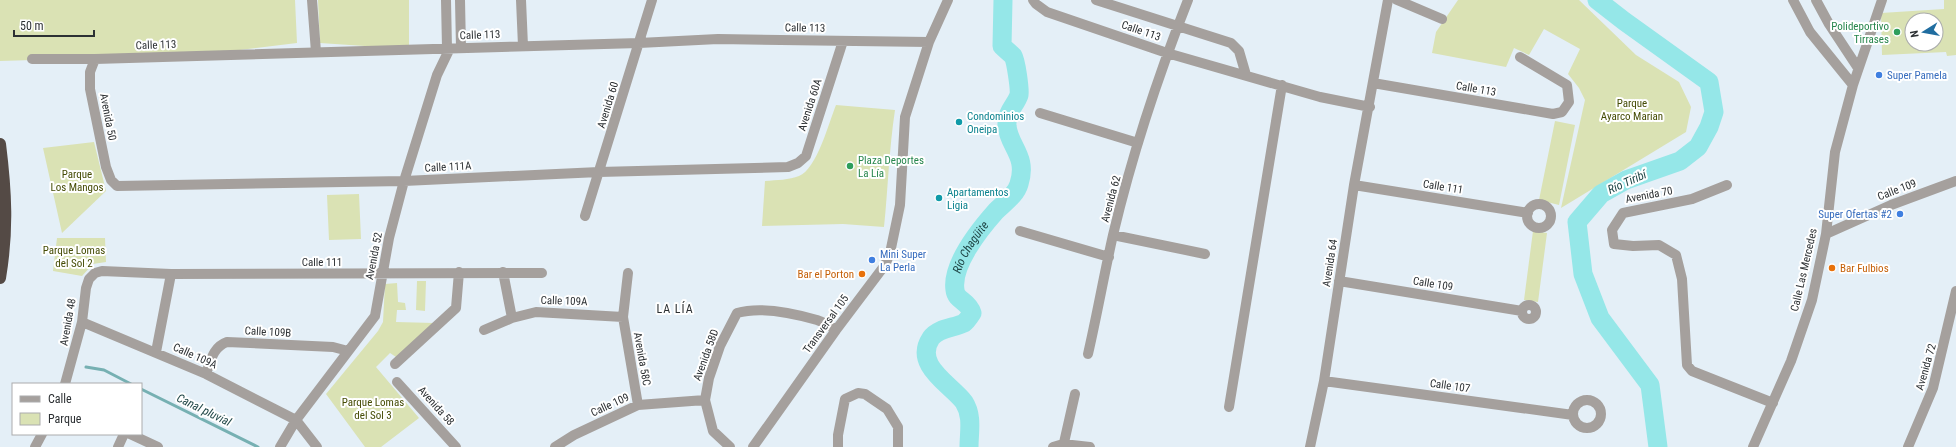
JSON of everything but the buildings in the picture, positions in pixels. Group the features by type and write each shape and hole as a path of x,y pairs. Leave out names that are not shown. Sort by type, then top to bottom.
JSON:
{"highway":[{"path":"0,144 6,192 5,250 0,278"}],"street":[{"path":"312,0 316,52"},
{"path":"446,0 449,48"},
{"path":"460,0 461,48"},
{"path":"521,0 523,46"},
{"name":"Avenida 60","path":"585,216 600,172 652,0"},
{"name":"Transversal 105","path":"753,447 836,330 885,265 890,253 900,205 905,117 929,42 948,0"},
{"name":"Calle 113","path":"1033,0 1047,12 1167,53 1282,85 1320,98 1370,107"},
{"name":"Calle 113","path":"1096,0 1231,43 1239,51 1246,75"},
{"name":"Avenida 62","path":"1088,354 1113,235 1138,143 1167,53 1188,0"},
{"name":"Avenida 64","path":"1310,447 1324,381 1354,185 1370,107 1388,0"},
{"path":"1397,0 1442,19"},
{"path":"1793,0 1810,32 1853,85"},
{"path":"1816,0 1829,24 1858,68"},
{"name":"Calle Las Mercedes","path":"1753,447 1791,361 1812,300 1826,234 1835,152 1858,68 1882,0"},
{"name":"Calle 113","path":"32,59 95,59 639,43 718,39 929,42"},
{"name":"Avenida 60A","path":"788,167 798,163 806,156 843,41"},
{"name":"Avenida 52","path":"280,447 296,420 374,316 389,238 404,181 437,75 449,48"},
{"name":"Calle 113","path":"1374,83 1553,114 1562,112 1569,102 1567,85 1520,57"},
{"name":"Avenida 50","path":"95,59 90,72 90,89 106,167 111,180"},
{"path":"1229,407 1282,85"},
{"path":"1040,113 1138,143"},
{"name":"Calle 111A","path":"111,180 117,186 404,181 600,172 788,167"},
{"name":"Calle 109","path":"1826,234 1891,204 1956,181"},
{"name":"Calle 111","path":"1354,185 1528,213"},
{"name":"Avenida 70","path":"1727,185 1692,199 1623,213 1612,230 1614,244 1659,246 1676,255 1682,280 1687,364 1692,371 1773,403"},
{"path":"1020,231 1109,257"},
{"path":"1113,235 1204,254"},
{"name":"Calle 111","path":"102,271 171,274 383,274 459,272 542,273"},
{"name":"Avenida 48","path":"65,383 82,322 86,288 89,279 95,273 102,271"},
{"path":"395,364 456,308 459,272"},
{"path":"503,272 512,318"},
{"name":"Avenida 58C","path":"628,273 623,317 638,405"},
{"path":"156,352 171,274"},
{"name":"Calle 109","path":"1339,281 1522,311"},
{"name":"Avenida 72","path":"1908,447 1933,388 1956,290"},
{"name":"Avenida 58D","path":"730,447 713,431 705,400 708,378 720,346 737,313 748,310 785,313 818,320 836,330"},
{"name":"Calle 109A","path":"484,330 512,318 536,312 623,317"},
{"name":"Calle 109A","path":"82,322 206,374 296,420"},
{"name":"Calle 109B","path":"206,374 218,345 227,342 333,347 348,351"},
{"name":"Calle 107","path":"1324,381 1573,415"},
{"name":"Avenida 58","path":"397,382 456,447"},
{"path":"838,447 838,435 845,399 858,393 865,394 887,409 898,427 898,447"},
{"path":"1063,445 1075,394"},
{"name":"Calle 109","path":"555,447 574,435 638,405 705,400"},
{"path":"296,420 317,447"},
{"path":"35,447 41,435"},
{"path":"118,447 124,435"},
{"path":"132,435 158,447"},
{"path":"1053,447 1063,445 1090,447"}],"green space":[{"path":"0,0 295,0 297,43 199,55 0,61"},
{"path":"318,0 409,0 409,49 320,43"},
{"name":"Parque Ayarco Marian","path":"1458,0 1579,0 1636,55 1679,82 1691,107 1686,132 1561,208 1585,100 1579,88 1568,74 1580,49 1544,29 1529,55 1514,48 1506,67 1432,53 1436,32"},
{"name":"Polideportivo Tirrases","path":"1944,0 1956,0 1956,55 1947,56 1946,52 1882,55 1881,13 1944,9"},
{"name":"Plaza Deportes La Lía","path":"836,105 895,110 884,227 843,224 762,226 765,181 783,180 799,176 805,172 817,155"},
{"path":"1555,121 1575,125 1559,205 1539,200"},
{"name":"Parque Los Mangos","path":"94,142 106,191 62,233 43,148"},
{"path":"359,194 361,239 329,240 327,195"},
{"path":"1533,231 1547,233 1538,302 1524,300"},
{"name":"Parque Lomas del Sol 2","path":"57,238 105,238 106,262 93,264 82,276 53,271"},
{"path":"417,281 426,281 425,311 416,310"},
{"name":"Parque Lomas del Sol 3","path":"397,283 398,302 405,303 406,310 397,310 396,322 434,323 396,357 390,353 376,367 419,418 381,447 365,447 326,394 378,331 383,322 385,284"}],"waterway":[{"name":"Río Chagüite","path":"969,447 970,418 967,407 930,365 927,357 927,348 931,338 934,335 942,330 964,323 972,313 968,305 956,294 955,280 957,270 968,248 982,227 1009,199 1019,184 1021,174 1020,159 1008,133 1007,126 1008,116 1019,95 1018,75 1013,56 1002,46 1003,0"},
{"name":"Río Tiribí","path":"1597,0 1709,82 1714,112 1709,127 1698,147 1680,161 1626,180 1601,194 1577,222 1583,274 1600,318 1650,385 1658,447"},
{"name":"Canal pluvial","path":"86,367 104,370 129,383"},
{"name":"Canal pluvial","path":"142,389 258,447"}],"place":[{"name":"Polideportivo Tirrases","path":"1897,32"},
{"name":"Super Pamela","path":"1879,75"},
{"name":"Condominios Oneipa","path":"959,122"},
{"name":"Plaza Deportes La Lía","path":"850,166"},
{"name":"Apartamentos Ligia","path":"939,198"},
{"name":"Super Ofertas #2","path":"1900,214"},
{"name":"Mini Super La Perla","path":"872,260"},
{"name":"Bar Fulbios","path":"1832,268"},
{"name":"Bar el Porton","path":"862,274"}],"district":[{"name":"LA LÍA","path":"675,309"}]}
